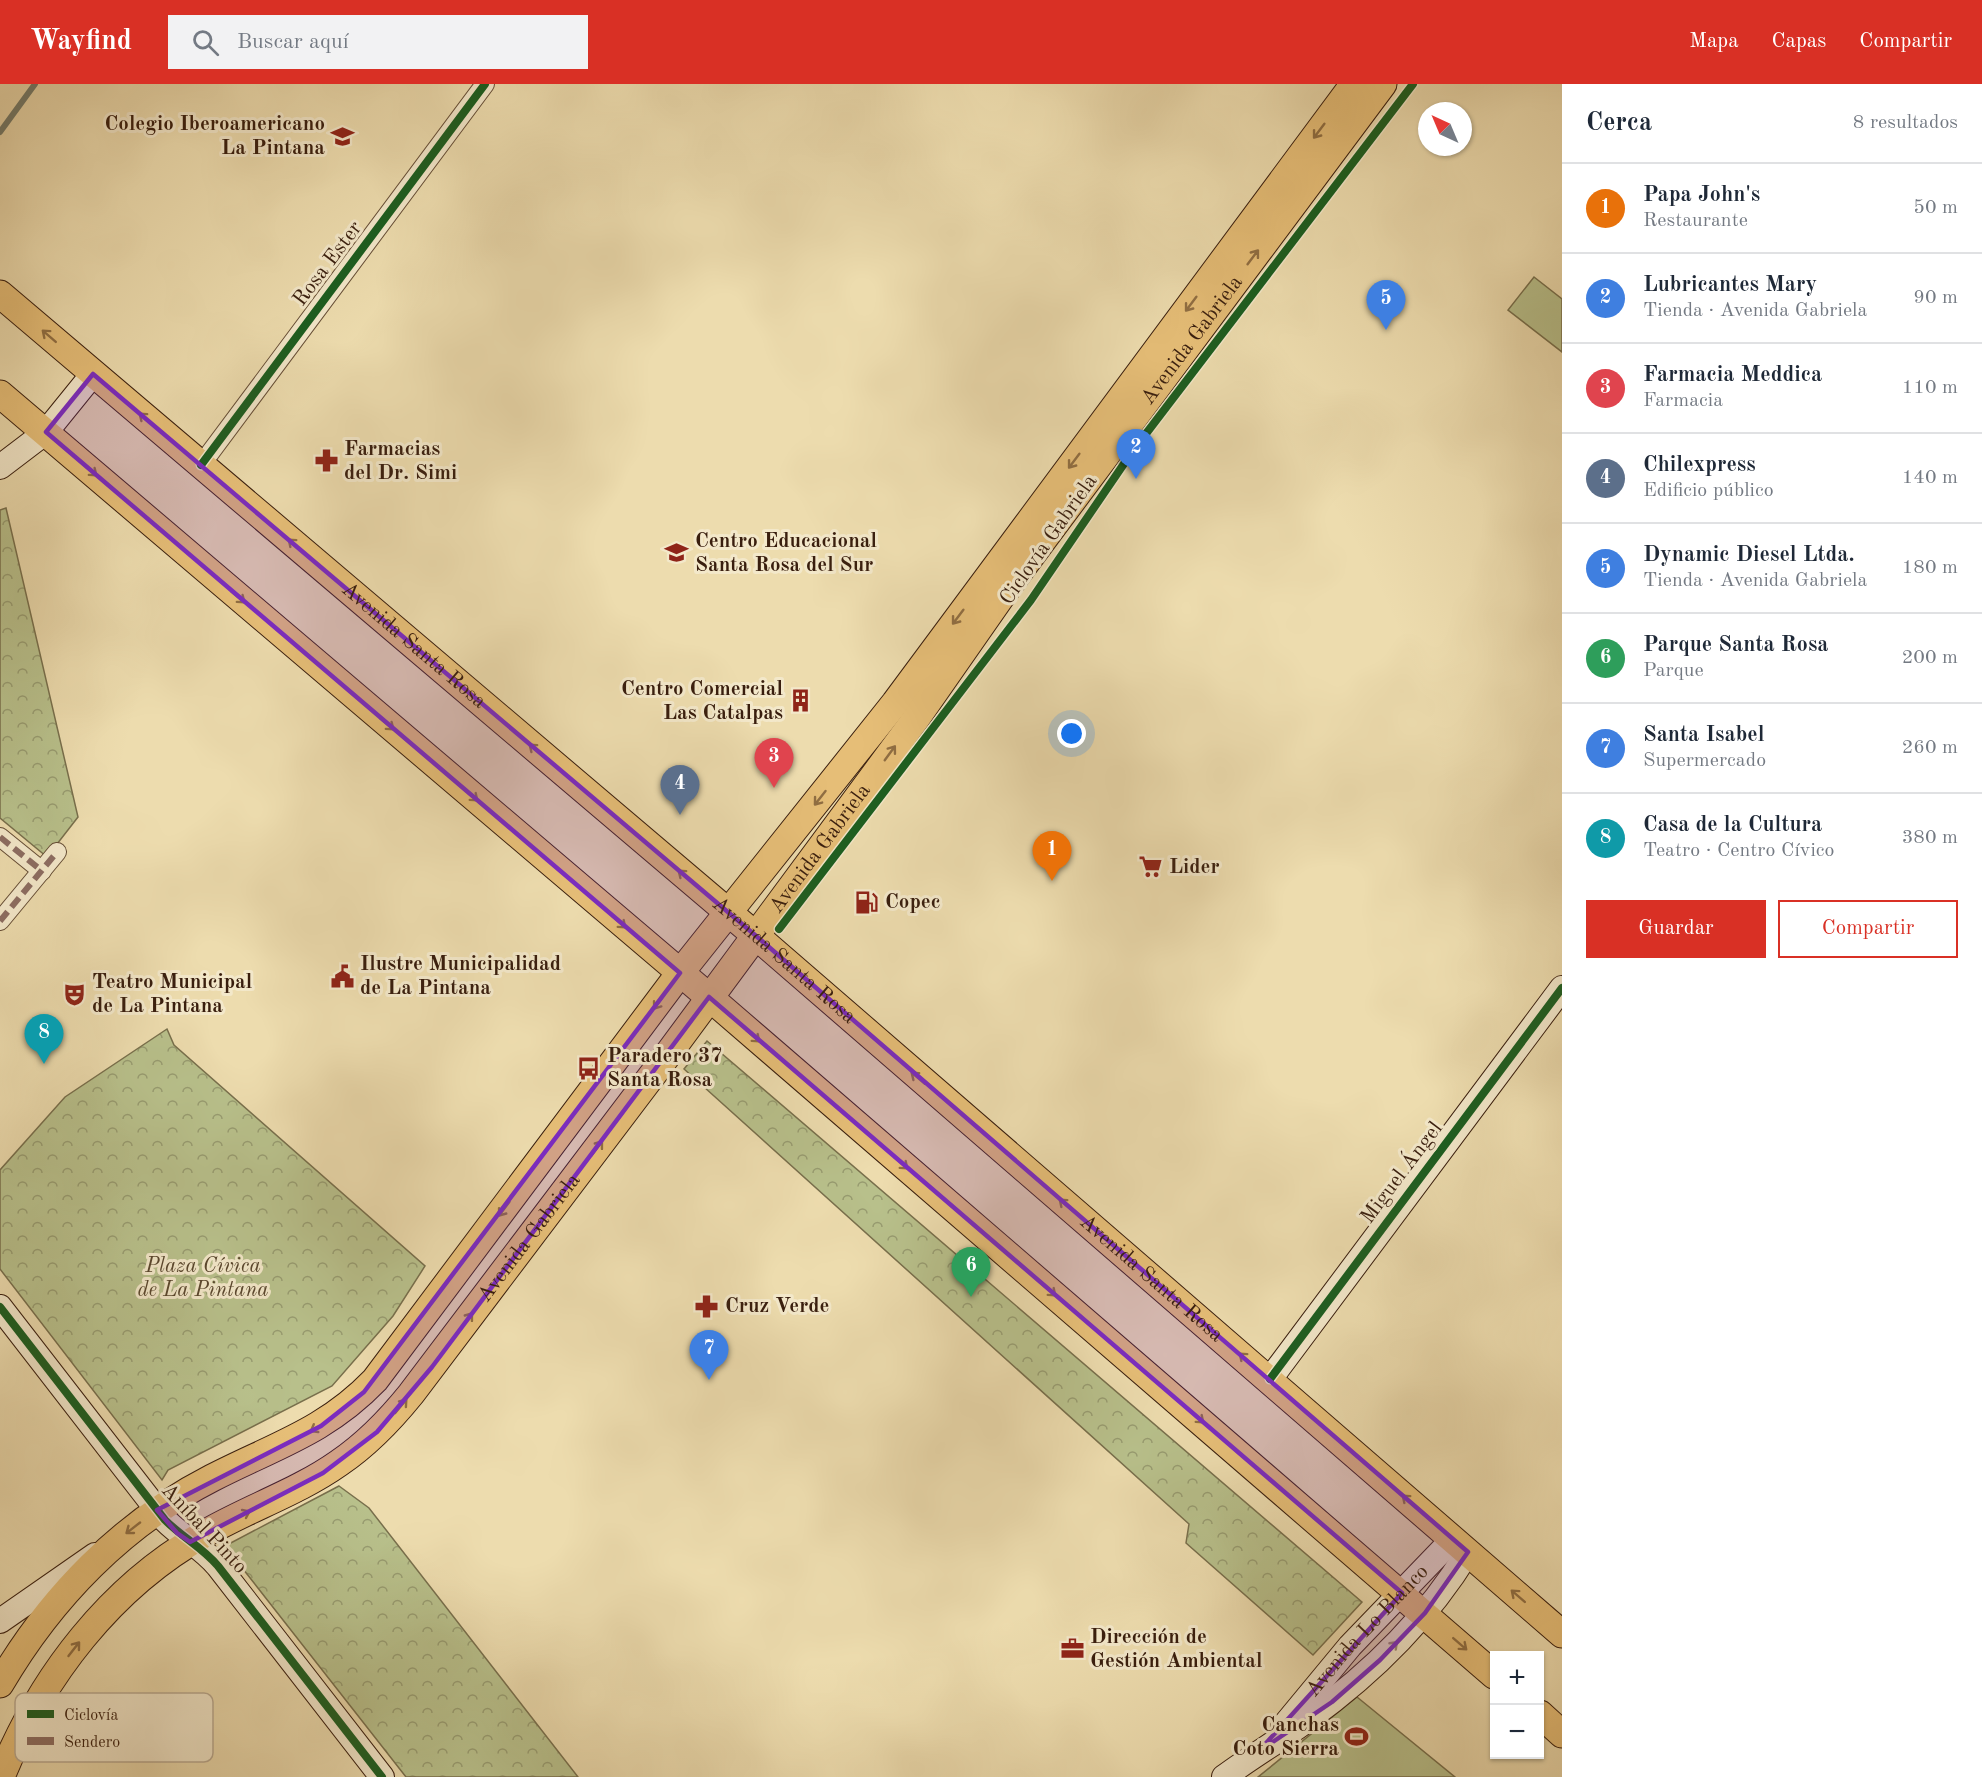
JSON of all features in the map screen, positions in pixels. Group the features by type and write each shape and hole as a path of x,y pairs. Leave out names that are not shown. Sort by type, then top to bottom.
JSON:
{"main road":[{"name":"Avenida Gabriela","path":"0,1684 46,1617 87,1569 110,1547 157,1510 211,1478 321,1426 364,1392 396,1353 680,973 895,703 1354,84"},
{"name":"Avenida Gabriela","path":"43,1693 73,1650 114,1604 162,1561 190,1542 323,1473 377,1432 432,1367 915,720 1010,584 1383,84"},
{"name":"Avenida Santa Rosa","path":"0,294 755,935 1562,1634"},
{"path":"0,394 709,997 1402,1593 1490,1671"},
{"path":"0,1693 15,1698"},
{"path":"1544,1718 1562,1734"},
{"name":"Avenida Gabriela","path":"1,1777 15,1748"}],"street":[{"name":"Rosa Ester","path":"201,465 485,84"},
{"path":"0,467 46,432 93,374"},
{"path":"0,837 42,871"},
{"path":"0,921 57,852"},
{"name":"Miguel Ángel","path":"1270,1380 1562,987"},
{"name":"Aníbal Pinto","path":"0,1307 157,1510 177,1533 202,1549 218,1566 381,1777"},
{"name":"Avenida Lo Blanco","path":"1258,1752 1339,1659 1402,1593 1461,1545"},
{"name":"Avenida Lo Blanco","path":"1224,1777 1305,1722 1360,1678 1425,1613 1461,1545"},
{"path":"0,1621 77,1565 110,1547"},
{"path":"1339,1659 1347,1670 1360,1678"}],"highlighted area":[{"path":"93,374 755,935 1468,1552 1425,1613 1380,1660 1332,1702 1258,1752 1402,1593 709,997 432,1367 377,1432 323,1473 190,1542 177,1533 157,1510 321,1426 364,1392 680,973 46,432"}],"green space":[{"path":"1534,277 1562,299 1562,352 1508,310"},
{"path":"6,508 78,817 47,857 0,818 0,510"},
{"name":"Plaza Cívica de La Pintana","path":"167,1029 174,1045 425,1266 393,1316 332,1386 168,1470 162,1480 0,1269 0,1170 65,1097"},
{"path":"707,1041 1362,1602 1313,1655 1186,1543 1189,1524 684,1069"},
{"path":"339,1486 369,1508 578,1777 406,1777 225,1546"},
{"name":"Canchas Coto Sierra","path":"1357,1697 1455,1777 1258,1777"}],"waterway":[{"path":"0,132 35,84"}],"marked path":[{"path":"0,837 42,871"},
{"path":"0,921 57,852"}],"cycle path":[{"path":"201,465 485,84"},
{"name":"Ciclovía Gabriela","path":"779,929 1031,600 1132,452 1413,84"},
{"path":"1270,1379 1562,988"},
{"path":"0,1307 165,1520 218,1566 382,1777"}],"place":[{"name":"Colegio Iberoamericano La Pintana","path":"343,136"},
{"name":"Dynamic Diesel Ltda.","path":"1386,330"},
{"name":"Farmacias del Dr. Simi","path":"326,461"},
{"name":"Lubricantes Mary","path":"1136,479"},
{"name":"Centro Educacional Santa Rosa del Sur","path":"677,553"},
{"name":"Centro Comercial Las Catalpas","path":"801,701"},
{"name":"Farmacia Meddica","path":"774,788"},
{"name":"Chilexpress","path":"680,815"},
{"name":"Lider","path":"1151,867"},
{"name":"Papa John's","path":"1052,881"},
{"name":"Copec","path":"867,902"},
{"name":"Ilustre Municipalidad de La Pintana","path":"342,976"},
{"name":"Teatro Municipal de La Pintana","path":"74,994"},
{"name":"Casa de la Cultura","path":"44,1064"},
{"name":"Paradero 37 Santa Rosa","path":"589,1068"},
{"name":"Parque Santa Rosa","path":"971,1297"},
{"name":"Cruz Verde","path":"707,1306"},
{"name":"Santa Isabel","path":"709,1380"},
{"name":"Dirección de Gestión Ambiental","path":"1072,1649"},
{"name":"Canchas Coto Sierra","path":"1357,1737"}]}
